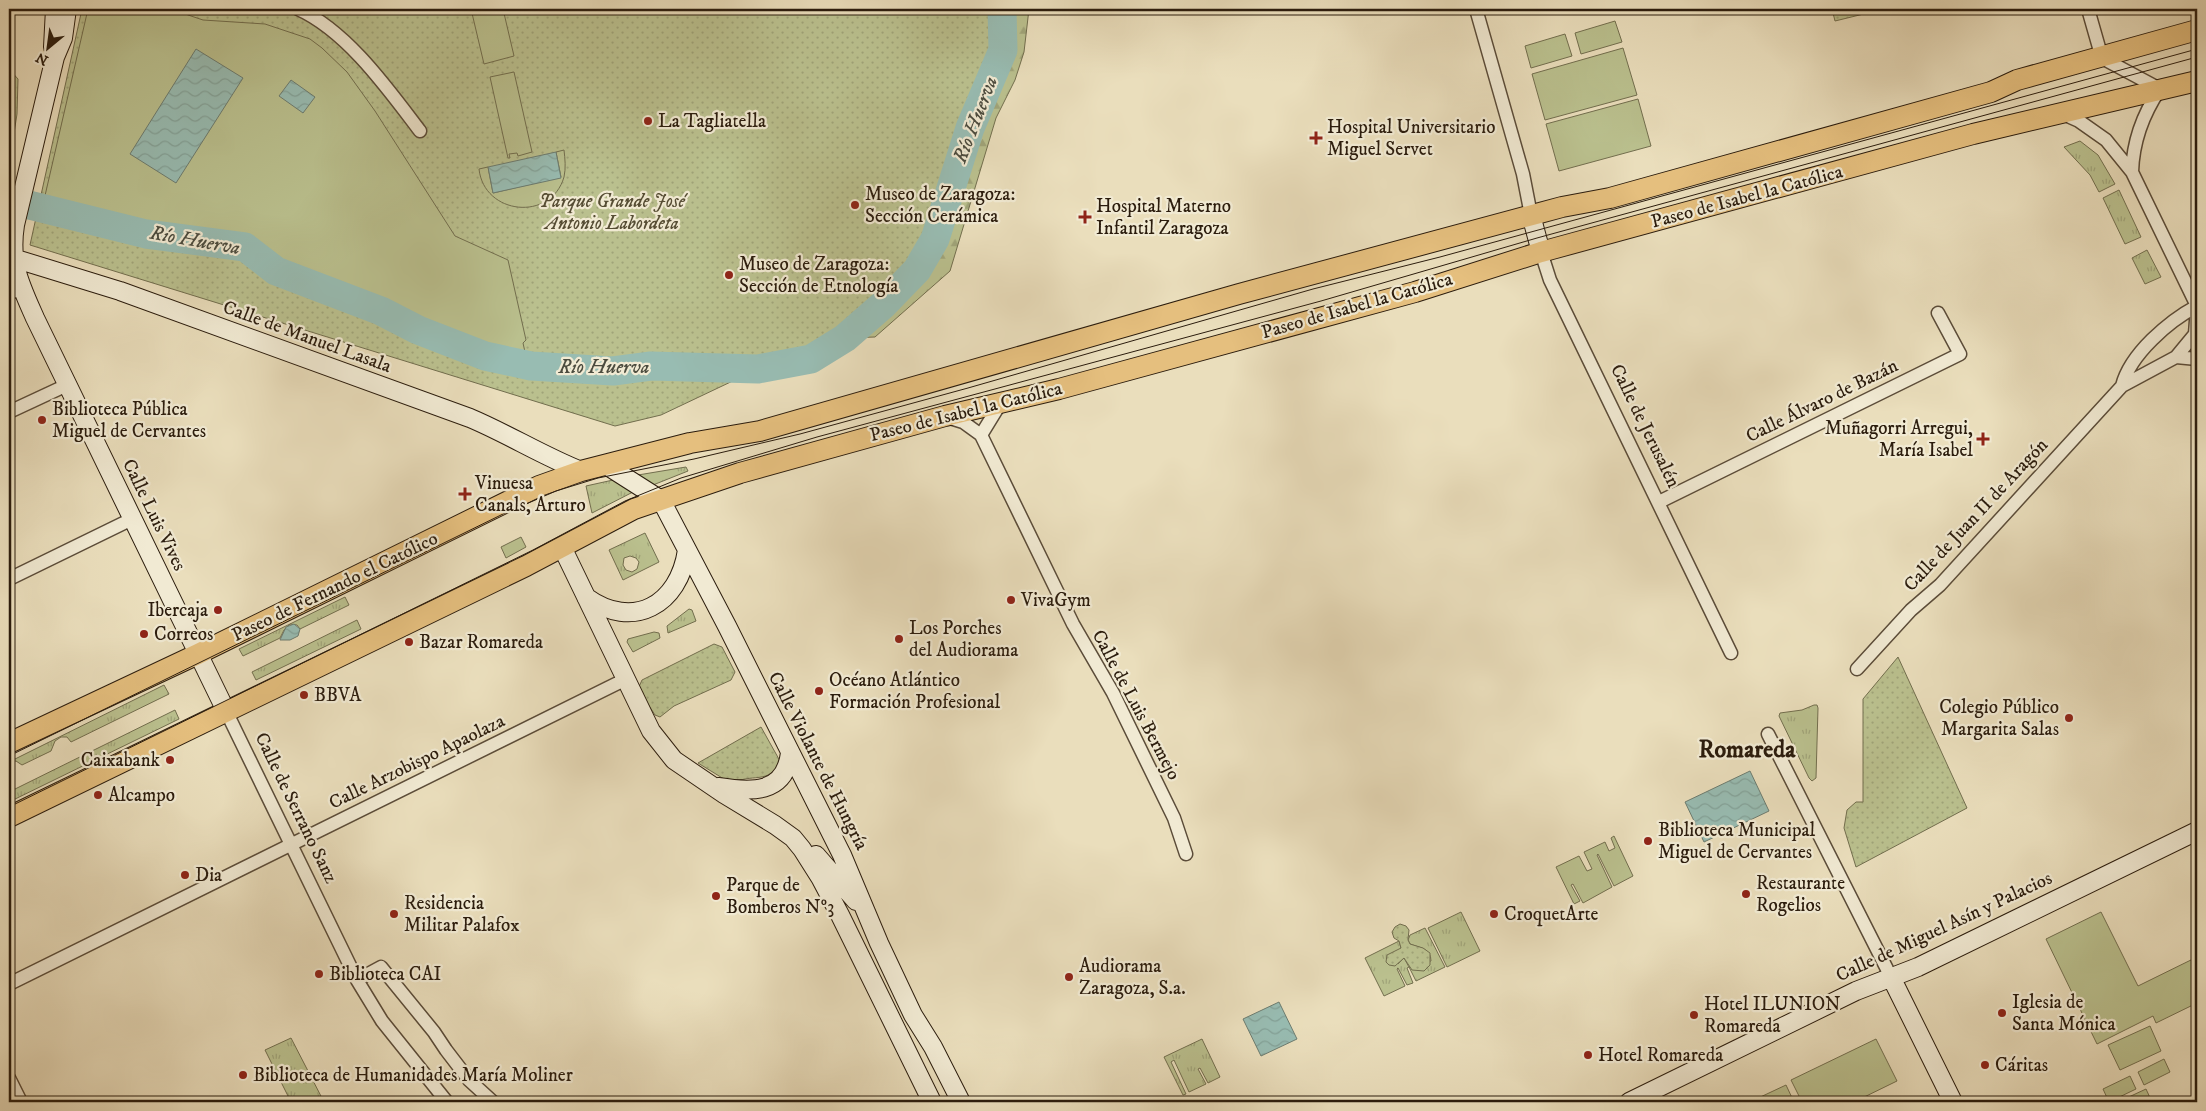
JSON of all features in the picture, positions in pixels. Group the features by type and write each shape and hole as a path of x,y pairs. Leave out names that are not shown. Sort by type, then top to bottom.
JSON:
{"main road":[{"path":"54,9 52,36 55,57"},
{"path":"13,258 16,225 55,57 63,38 67,9"},
{"name":"Paseo de Isabel la Católica","path":"581,471 690,443 760,431 1220,299 1531,215 1610,198 1991,92 2017,80 2102,58 2197,30"},
{"name":"Paseo de Isabel la Católica","path":"562,547 634,509 740,473 945,416 1000,404 1415,292 1541,252 1974,134 2197,81"},
{"name":"Calle de Jerusalén","path":"1531,215 1541,252"},
{"name":"Calle Luis Vives","path":"13,258 15,291 67,385 198,654"},
{"name":"Calle de Manuel Lasala","path":"13,258 120,292 470,418 503,432 548,457 581,471"},
{"name":"Calle Violante de Hungría","path":"606,465 661,500 842,855 913,1015 933,1046 962,1102"},
{"name":"Paseo de Fernando el Católico","path":"9,743 198,654 523,494 581,471"},
{"path":"9,818 562,547 651,731 666,752 674,760 717,790 793,838 817,856 866,912"},
{"path":"586,597 600,606 615,611 633,612 650,608 664,599 674,589 684,566 688,550"},
{"name":"Calle de Serrano Sanz","path":"198,654 226,711"},
{"path":"717,790 743,791 764,789 782,775 789,761 790,753"},
{"name":"Calle de Miguel Asín y Palacios","path":"1629,1102 1856,991 1918,967 2197,831"},
{"path":"793,838 811,862 828,892 932,1102"},
{"path":"1891,977 1953,1102"}],"street":[{"path":"298,9 332,30 353,51 398,102 420,131"},
{"path":"1476,9 1520,166 1531,215"},
{"path":"2088,9 2102,58 2160,89 2148,109 2138,132 2132,172"},
{"path":"2061,113 2099,134 2110,144 2132,172 2197,306 2196,338"},
{"name":"Calle de Jerusalén","path":"1541,252 1550,280 1731,653"},
{"name":"Calle de Juan II de Aragón","path":"2122,386 2124,375 2130,366 2159,333 2179,316 2197,306"},
{"name":"Calle Álvaro de Bazán","path":"1659,502 1960,354 1938,312"},
{"name":"Calle de Juan II de Aragón","path":"1857,669 1911,610 1940,585 2122,386 2176,357 2196,338"},
{"path":"2176,357 2197,360"},
{"path":"9,412 67,385"},
{"path":"945,416 963,422 981,435 1000,404"},
{"name":"Calle de Luis Bermejo","path":"981,435 1073,624 1113,692 1179,830 1186,854"},
{"path":"9,579 132,519"},
{"name":"Calle Arzobispo Apaolaza","path":"9,984 626,679"},
{"name":"Calle de Serrano Sanz","path":"226,711 357,980 382,1022 447,1102"},
{"path":"1768,734 1891,977"},
{"path":"357,980 381,967 434,1032 469,1080 493,1102"},
{"path":"9,1078 21,1102"}],"green space":[{"name":"Parque Grande José Antonio Labordeta","path":"82,9 1002,9 1003,50 970,128 935,239 899,287 845,338 811,359 758,369 661,415 615,426 30,245"},
{"path":"88,9 176,9 203,20 265,24 310,39 322,48 347,72 375,111 455,236 508,260 526,340 523,343 525,352 529,354 530,360 461,342 440,334 384,302 356,295 280,267 251,244 240,238 198,230 145,228 44,200"},
{"path":"471,9 503,9 514,56 484,64"},
{"path":"1002,9 1029,9 1024,52 1015,80 996,118 950,271 875,337 845,338 884,304 917,270 935,239 970,128 1003,50"},
{"path":"1832,9 1884,9 1835,21"},
{"path":"1615,21 1622,42 1581,54 1575,33"},
{"path":"1565,34 1572,56 1531,68 1525,46"},
{"path":"1623,48 1637,95 1545,120 1532,74"},
{"path":"9,69 18,79 17,114 9,165"},
{"path":"514,72 532,152 518,156 517,153 509,154 510,158 508,158 490,77"},
{"path":"1638,99 1651,146 1559,171 1546,124"},
{"path":"2080,141 2098,155 2115,184 2099,192 2090,175 2064,147"},
{"path":"564,150 564,177 557,191 546,201 533,206 518,207 505,204 493,196 484,184 479,169 488,167 493,193 561,177 556,152"},
{"path":"2119,190 2141,237 2125,244 2103,198"},
{"path":"2147,250 2161,277 2145,284 2132,258"},
{"path":"686,467 688,471 653,485 638,475"},
{"path":"613,480 633,492 592,513 586,486"},
{"path":"645,533 659,562 623,580 609,550","holes":["630,556 636,558 639,562 637,569 632,572 626,570 623,565 624,558"]},
{"path":"521,537 526,547 506,558 501,547"},
{"path":"345,597 349,605 300,629 297,625 290,624 280,638 243,656 239,649"},
{"path":"689,609 692,610 696,621 668,633 667,626"},
{"path":"357,620 361,629 256,680 252,672"},
{"path":"654,632 659,633 660,638 633,652 627,642 628,639"},
{"path":"714,644 722,647 735,672 731,680 674,706 660,717 655,715 638,689 642,680"},
{"path":"1898,657 1967,808 1856,867 1844,828 1847,810 1856,802 1863,802 1863,699"},
{"path":"164,685 169,694 71,742 67,737 61,737 55,741 51,751 22,765 16,761 9,762"},
{"path":"1817,705 1818,708 1816,778 1812,781 1779,716 1780,713 1802,710"},
{"path":"175,710 179,719 9,802 9,792"},
{"path":"761,727 780,761 776,769 771,773 732,784 698,763"},
{"path":"1614,836 1633,876 1614,886 1598,854 1612,887 1583,903 1573,884 1571,885 1580,901 1574,904 1556,867 1579,856 1587,871 1592,869 1584,852 1605,842 1609,851 1615,848 1611,838"},
{"path":"1461,912 1480,951 1447,967 1428,928"},
{"path":"2101,912 2138,986 2197,957 2197,1003 2156,1023 2153,1016 2097,1044 2046,939"},
{"path":"1400,924 1406,926 1409,930 1408,940 1410,944 1423,948 1430,953 1430,965 1424,971 1412,970 1404,958 1395,966 1389,965 1386,962 1387,955 1401,948 1399,941 1394,938 1392,932"},
{"path":"1425,928 1445,967 1416,981 1409,967 1431,961 1427,951 1410,944 1408,940 1410,935"},
{"path":"1399,941 1401,948 1398,964 1404,958 1409,967 1407,968 1413,983 1407,985 1398,968 1405,986 1384,996 1365,958"},
{"path":"2150,1026 2161,1051 2120,1070 2108,1045"},
{"path":"291,1038 324,1102 291,1102 265,1050"},
{"path":"1202,1039 1220,1077 1208,1083 1200,1068 1198,1069 1206,1084 1189,1092 1174,1060 1171,1062 1186,1094 1183,1095 1164,1057"},
{"path":"1876,1039 1897,1081 1854,1102 1802,1102 1791,1080"},
{"path":"2164,1059 2170,1072 2144,1085 2138,1072"},
{"path":"2130,1076 2136,1089 2109,1102 2103,1089"},
{"path":"1786,1085 1794,1102 1755,1102 1754,1100"},
{"path":"2146,1089 2152,1102 2118,1102"}],"water":[{"path":"196,49 243,78 176,183 130,154"},
{"path":"291,80 315,97 303,113 279,96"},
{"path":"556,152 561,178 493,193 488,167"},
{"path":"294,624 300,629 298,636 290,640 280,640 286,627"},
{"path":"1750,771 1769,811 1704,842 1685,802"},
{"path":"1279,1002 1297,1039 1261,1056 1243,1019"}],"waterway":[{"name":"Río Huerva","path":"9,200 146,234 245,247 276,271 381,311 418,330 485,356 531,366 613,371 651,366 758,369 811,359 845,338 884,304 917,270 935,239 970,128 1003,50 1002,9"}],"tram line":[{"path":"9,756 503,514 556,491 598,478 694,459 800,434 1313,289 1440,257 2197,49"},
{"path":"9,807 533,550 625,501 681,478 817,437 1321,301 1537,238 2197,57"}],"place":[{"name":"La Tagliatella","path":"648,121"},
{"name":"Hospital Universitario Miguel Servet","path":"1316,138"},
{"name":"Museo de Zaragoza: Sección Cerámica","path":"855,205"},
{"name":"Hospital Materno Infantil Zaragoza","path":"1085,217"},
{"name":"Museo de Zaragoza: Sección de Etnología","path":"729,275"},
{"name":"Biblioteca Pública Miguel de Cervantes","path":"42,420"},
{"name":"Muñagorri Arregui, María Isabel","path":"1983,439"},
{"name":"Vinuesa Canals, Arturo","path":"465,494"},
{"name":"VivaGym","path":"1011,600"},
{"name":"Ibercaja","path":"218,610"},
{"name":"Correos","path":"144,634"},
{"name":"Los Porches del Audiorama","path":"899,639"},
{"name":"Bazar Romareda","path":"409,642"},
{"name":"Océano Atlántico Formación Profesional","path":"819,691"},
{"name":"BBVA","path":"304,695"},
{"name":"Colegio Público Margarita Salas","path":"2069,718"},
{"name":"Caixabank","path":"170,760"},
{"name":"Alcampo","path":"98,795"},
{"name":"Biblioteca Municipal Miguel de Cervantes","path":"1648,841"},
{"name":"Dia","path":"185,875"},
{"name":"Restaurante Rogelios","path":"1746,894"},
{"name":"Parque de Bomberos Nº3","path":"716,896"},
{"name":"Residencia Militar Palafox","path":"394,914"},
{"name":"CroquetArte","path":"1494,914"},
{"name":"Biblioteca CAI","path":"319,974"},
{"name":"Audiorama Zaragoza, S.a.","path":"1069,977"},
{"name":"Iglesia de Santa Mónica","path":"2002,1013"},
{"name":"Hotel ILUNION Romareda","path":"1694,1015"},
{"name":"Hotel Romareda","path":"1588,1055"},
{"name":"Cáritas","path":"1985,1065"},
{"name":"Biblioteca de Humanidades María Moliner","path":"243,1075"}],"district":[{"name":"Romareda","path":"1747,750"}]}
